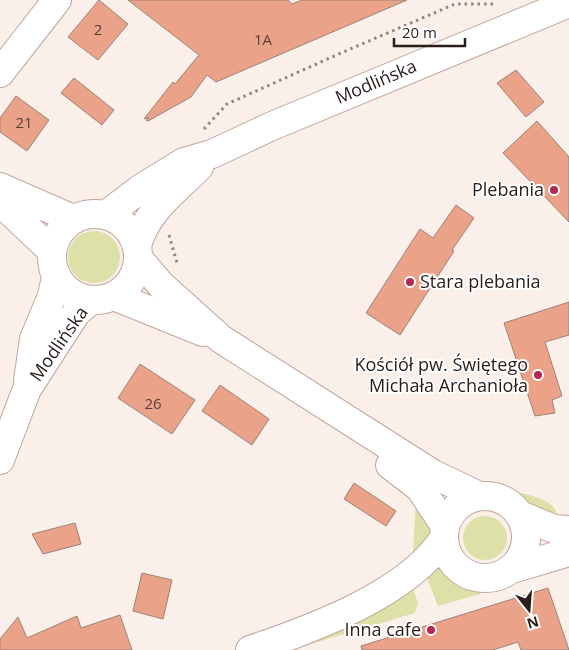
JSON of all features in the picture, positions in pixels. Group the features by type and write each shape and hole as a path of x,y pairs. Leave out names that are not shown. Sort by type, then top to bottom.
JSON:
{"street":[{"path":"0,73 56,0"},
{"name":"Modlińska","path":"106,215 143,187 184,162 212,154 317,107 569,3"},
{"name":"Modlińska","path":"137,252 141,230 158,205 212,154"},
{"path":"0,187 73,219"},
{"path":"0,202 54,264 71,293 102,298 221,339"},
{"path":"54,264 57,235 73,219 84,215 106,215 126,226 137,252 160,286 221,339 298,390 371,433 433,474 479,496 499,498 512,505 520,515 525,527 526,541 522,556 512,569"},
{"path":"102,298 131,280 137,252"},
{"name":"Modlińska","path":"27,389 34,339 52,296 54,264"},
{"name":"Modlińska","path":"0,460 27,389 76,313 102,298"},
{"path":"298,390 420,488 444,532 446,552 453,563 464,573 483,578 498,576 512,569 569,552"},
{"path":"250,650 305,632 348,612 416,571 434,553 452,513 464,502 479,496"},
{"path":"520,515 554,529 569,530"}],"green space":[{"path":"89,231 99,231 113,238 120,252 120,262 113,276 99,283 89,283 79,279 72,272 68,262 68,252 72,242 79,235"},
{"path":"510,490 546,501 552,505 557,517 536,511"},
{"path":"416,502 432,527 431,539 416,556 413,550"},
{"path":"489,516 501,522 506,529 506,547 501,554 494,559 481,560 473,557 466,550 463,534 466,526 473,519"},
{"path":"436,566 455,582 479,590 480,594 438,606 425,573"},
{"path":"411,582 418,603 415,613 304,646 301,640"}],"building":[{"path":"99,0 128,24 98,60 68,37"},
{"path":"128,0 288,0 292,4 302,0 407,0 216,82 207,75 191,97 148,121 146,120 149,117 144,119 173,82 175,84 199,55"},
{"path":"516,70 544,102 526,117 497,83"},
{"path":"74,78 114,110 102,125 61,93"},
{"path":"16,96 49,120 27,151 0,132 0,118"},
{"name":"Plebania","path":"537,121 569,157 569,222 503,153"},
{"name":"Stara plebania","path":"456,205 474,218 400,335 366,313 420,229 433,238"},
{"name":"Kościół pw. Świętego Michała Archanioła","path":"569,302 569,335 545,342 562,396 552,400 555,413 535,416 504,323"},
{"path":"140,364 195,400 172,434 118,398"},
{"path":"220,385 269,419 252,445 202,411"},
{"path":"354,483 396,511 386,526 344,499"},
{"path":"75,523 81,544 43,554 32,534"},
{"path":"142,573 172,580 163,619 133,611"},
{"path":"548,588 569,650 521,650 518,642 493,650 362,650 361,646"},
{"path":"120,615 132,650 0,650 0,639 18,617 27,638 77,616 81,628"}],"place":[{"name":"Plebania","path":"554,190"},
{"name":"Stara plebania","path":"410,282"},
{"name":"Kościół pw. Świętego Michała Archanioła","path":"538,375"},
{"name":"Inna cafe","path":"431,630"}]}
